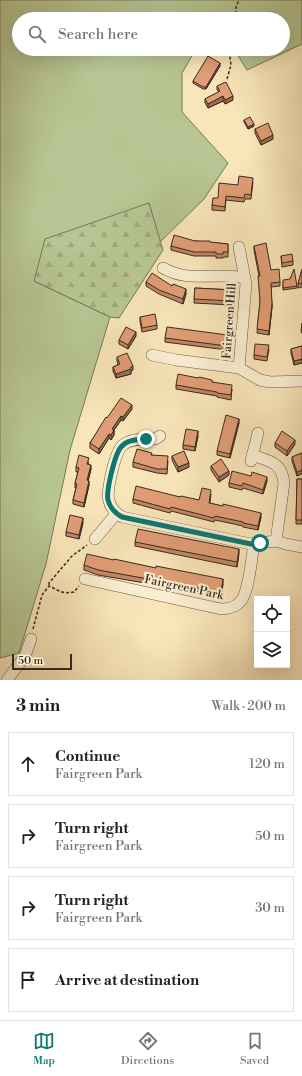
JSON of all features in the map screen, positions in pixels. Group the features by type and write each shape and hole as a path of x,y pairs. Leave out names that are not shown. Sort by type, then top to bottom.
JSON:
{"street":[{"name":"Fairgreen Hill","path":"238,368 246,284 239,247"},
{"name":"Fairgreen Hill","path":"163,268 171,272 192,277 245,277"},
{"name":"Fairgreen Hill","path":"152,355 176,360 238,368 260,380 270,382 302,381"},
{"path":"258,433 251,459 276,464 284,476 276,541"},
{"path":"160,436 156,440 146,439 129,441 122,445 118,451 114,461 108,495 111,508 116,514 122,517 254,543 276,541 302,547"},
{"path":"95,539 116,514"},
{"name":"Fairgreen Park","path":"85,579 228,609 240,602 243,597 251,566 254,543"},
{"path":"7,680 25,656 31,639"}],"path":[{"path":"236,12 236,6 239,0"},
{"path":"227,79 231,65 230,56"},
{"path":"31,639 42,595 49,586 49,583 72,556 95,539"},
{"path":"49,586 60,592 74,592 85,579"}],"green space":[{"path":"0,0 302,0 302,44 290,50 290,12 12,12 12,56 192,56 182,73 182,112 228,163 204,199 160,242 149,203 34,281 110,317 70,450 46,564 19,653 0,658"},
{"path":"238,56 277,56 247,70"},
{"path":"149,203 163,250 119,318 110,317 34,281 45,239"}],"building":[{"path":"208,56 220,63 206,87 203,87 193,81"},
{"path":"226,82 233,96 225,100 223,96 208,104 205,99 220,91 217,86"},
{"path":"250,117 254,124 248,127 244,120"},
{"path":"268,123 273,135 261,141 255,129"},
{"path":"239,176 253,178 251,195 245,194 244,198 226,196 225,207 212,205 213,198 218,198 219,183 238,185"},
{"path":"174,235 195,241 210,241 228,244 228,252 216,254 216,252 194,252 171,246"},
{"path":"266,243 271,270 279,269 280,282 271,283 272,303 269,331 257,329 260,301 258,276 260,276 254,246"},
{"path":"292,254 293,261 282,263 281,256"},
{"path":"294,269 297,286 283,288 283,280 290,279"},
{"path":"302,269 302,283 298,284"},
{"path":"152,273 172,286 173,284 186,289 183,299 159,290 146,282"},
{"path":"195,288 233,290 232,301 194,299"},
{"path":"155,314 157,325 142,328 140,317"},
{"path":"126,327 136,332 128,345 119,340"},
{"path":"167,327 228,335 227,346 165,338"},
{"path":"255,344 269,345 267,357 254,355"},
{"path":"302,346 302,359 294,361 291,349"},
{"path":"127,353 133,366 130,368 131,369 116,374 113,367 120,364 117,357"},
{"path":"178,374 199,377 212,380 212,382 232,385 231,395 176,385"},
{"path":"121,398 132,405 123,417 121,416 112,429 114,430 111,435 109,434 99,449 90,443 106,417 107,418"},
{"path":"226,415 239,419 230,454 217,451"},
{"path":"186,429 198,431 195,447 183,445"},
{"path":"282,431 295,440 287,451 275,443"},
{"path":"137,449 152,453 151,455 168,456 167,469 157,469 133,462"},
{"path":"184,451 189,463 178,467 172,456"},
{"path":"302,453 302,470 297,472 292,457"},
{"path":"79,455 89,458 87,464 91,465 87,480 89,481 84,503 73,500 77,484 75,483 79,468 76,467"},
{"path":"221,459 229,471 219,477 211,466"},
{"path":"232,471 251,476 252,472 267,477 263,490 243,483 242,486 229,483"},
{"path":"297,479 302,479 302,520 296,520"},
{"path":"136,486 199,500 202,488 211,490 209,503 223,506 223,504 261,513 258,526 215,516 214,518 171,507 170,509 133,499"},
{"path":"70,515 83,518 79,535 66,532"},
{"path":"138,529 239,549 237,562 135,542"},
{"path":"87,554 156,568 156,566 223,579 221,592 98,570 84,565"}],"route":[{"path":"146,439 129,441 122,445 114,461 108,501 116,514 122,517 251,544 260,543"}]}
